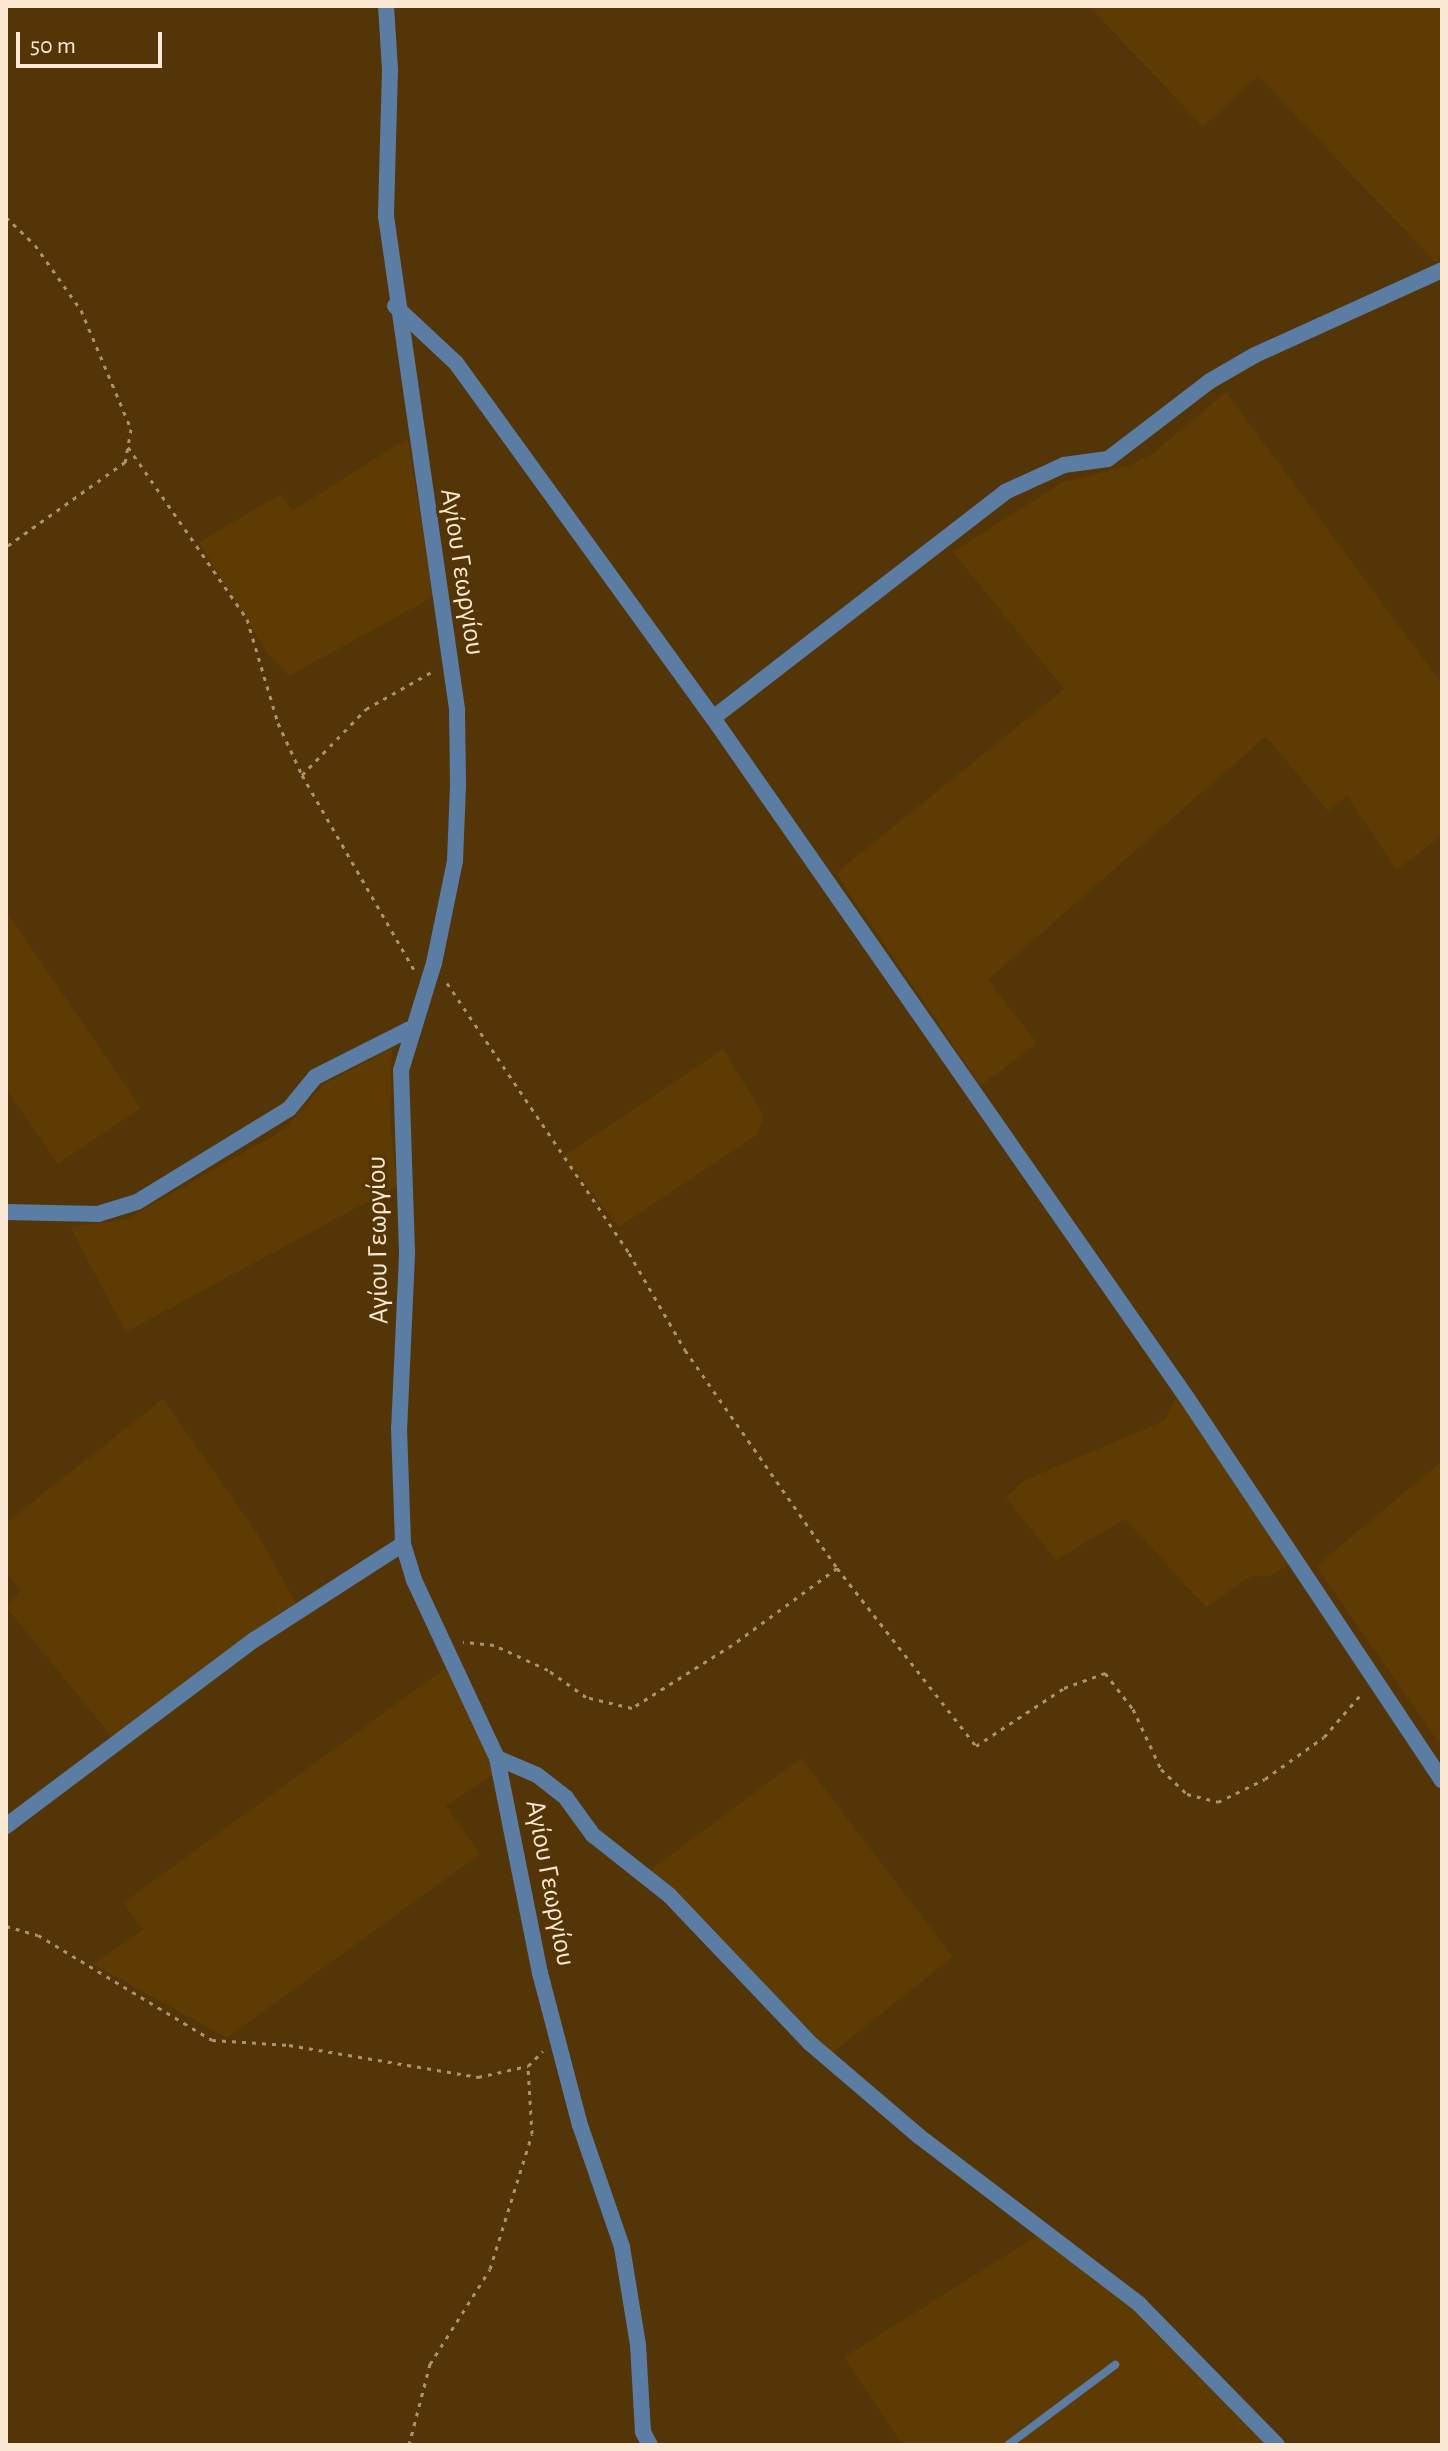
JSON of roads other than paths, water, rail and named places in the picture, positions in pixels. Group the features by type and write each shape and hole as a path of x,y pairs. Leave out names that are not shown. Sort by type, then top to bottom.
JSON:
{"street":[{"name":"Αγίου Γεωργίου","path":"386,6 390,70 386,216 395,306 457,710 455,861 434,963 410,1029 401,1070 407,1255 399,1428 403,1544 414,1580 497,1758 557,2037 580,2125 622,2247 638,2345 643,2432 650,2445"},
{"path":"713,718 1005,492 1064,465 1108,459 1210,381 1255,355 1442,270"},
{"path":"395,306 456,363 713,718 1187,1398 1442,1781"},
{"path":"6,1212 98,1214 137,1202 289,1109 315,1077 410,1029"},
{"path":"6,1826 254,1640 403,1544"},
{"path":"497,1758 537,1775 566,1798 593,1835 680,1906 811,2044 920,2137 1139,2304 1277,2445"}],"lane":[{"path":"1008,2445 1115,2365"}]}
